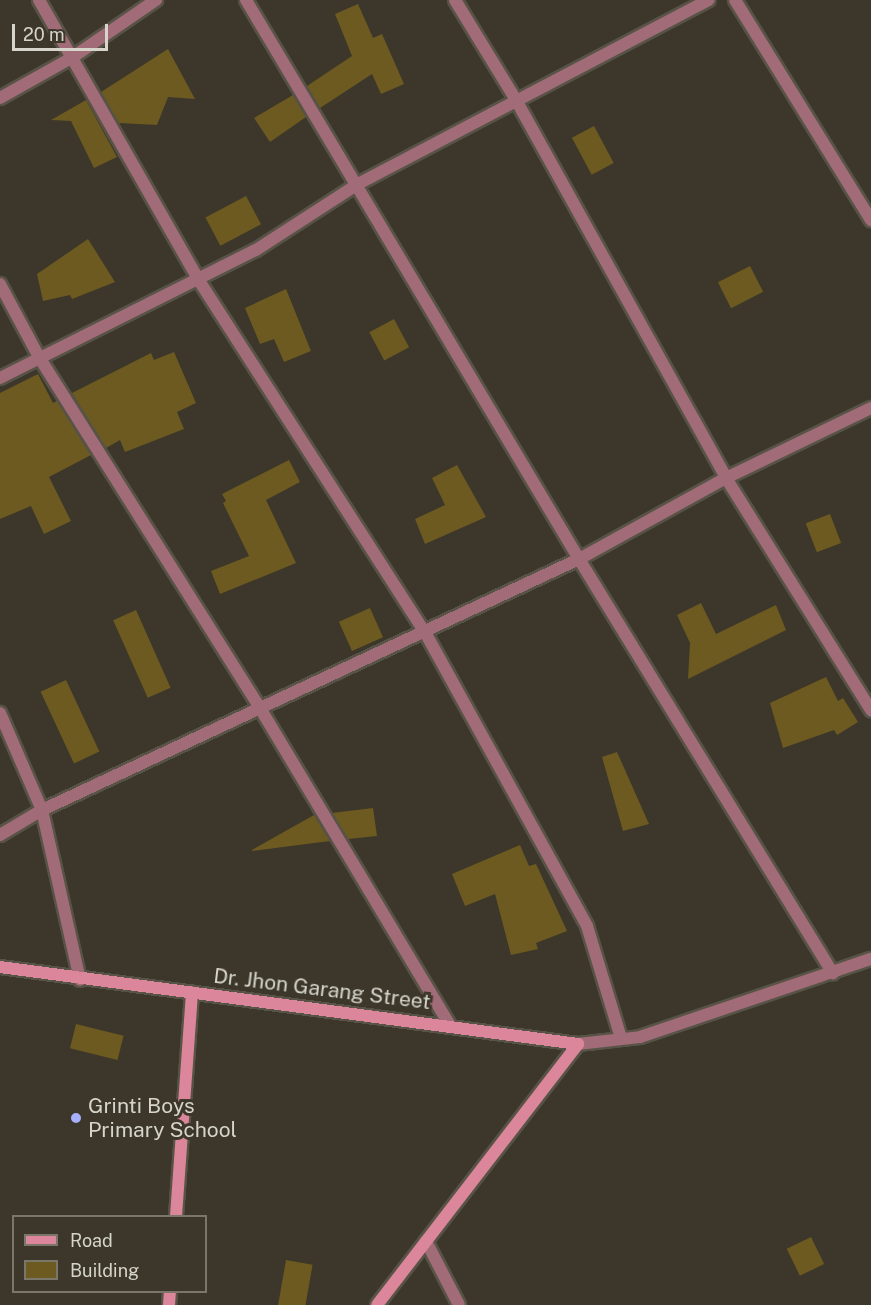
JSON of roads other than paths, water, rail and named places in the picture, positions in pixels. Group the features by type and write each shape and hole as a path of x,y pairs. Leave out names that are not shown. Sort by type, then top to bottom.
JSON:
{"street":[{"path":"39,0 198,279 426,634 587,926 621,1038"},
{"path":"0,98 73,57 156,0"},
{"path":"246,0 358,184 579,560 833,973"},
{"path":"455,0 516,100 726,478 871,710"},
{"path":"0,378 256,250 358,184 709,0"},
{"path":"735,0 871,220"},
{"path":"0,284 39,357 260,708 449,1024"},
{"path":"0,835 42,810 260,708 426,634 579,560 726,478 871,408"},
{"path":"0,712 42,810 80,980"},
{"name":"Dr. Jhon Garang Street","path":"0,967 80,980 449,1024 578,1044 640,1037 871,959"},
{"path":"176,1215 192,993"},
{"path":"377,1305 578,1044"},
{"path":"426,1241 459,1305"}],"place":[{"name":"Grinti Boys Primary School","path":"76,1118"}]}
